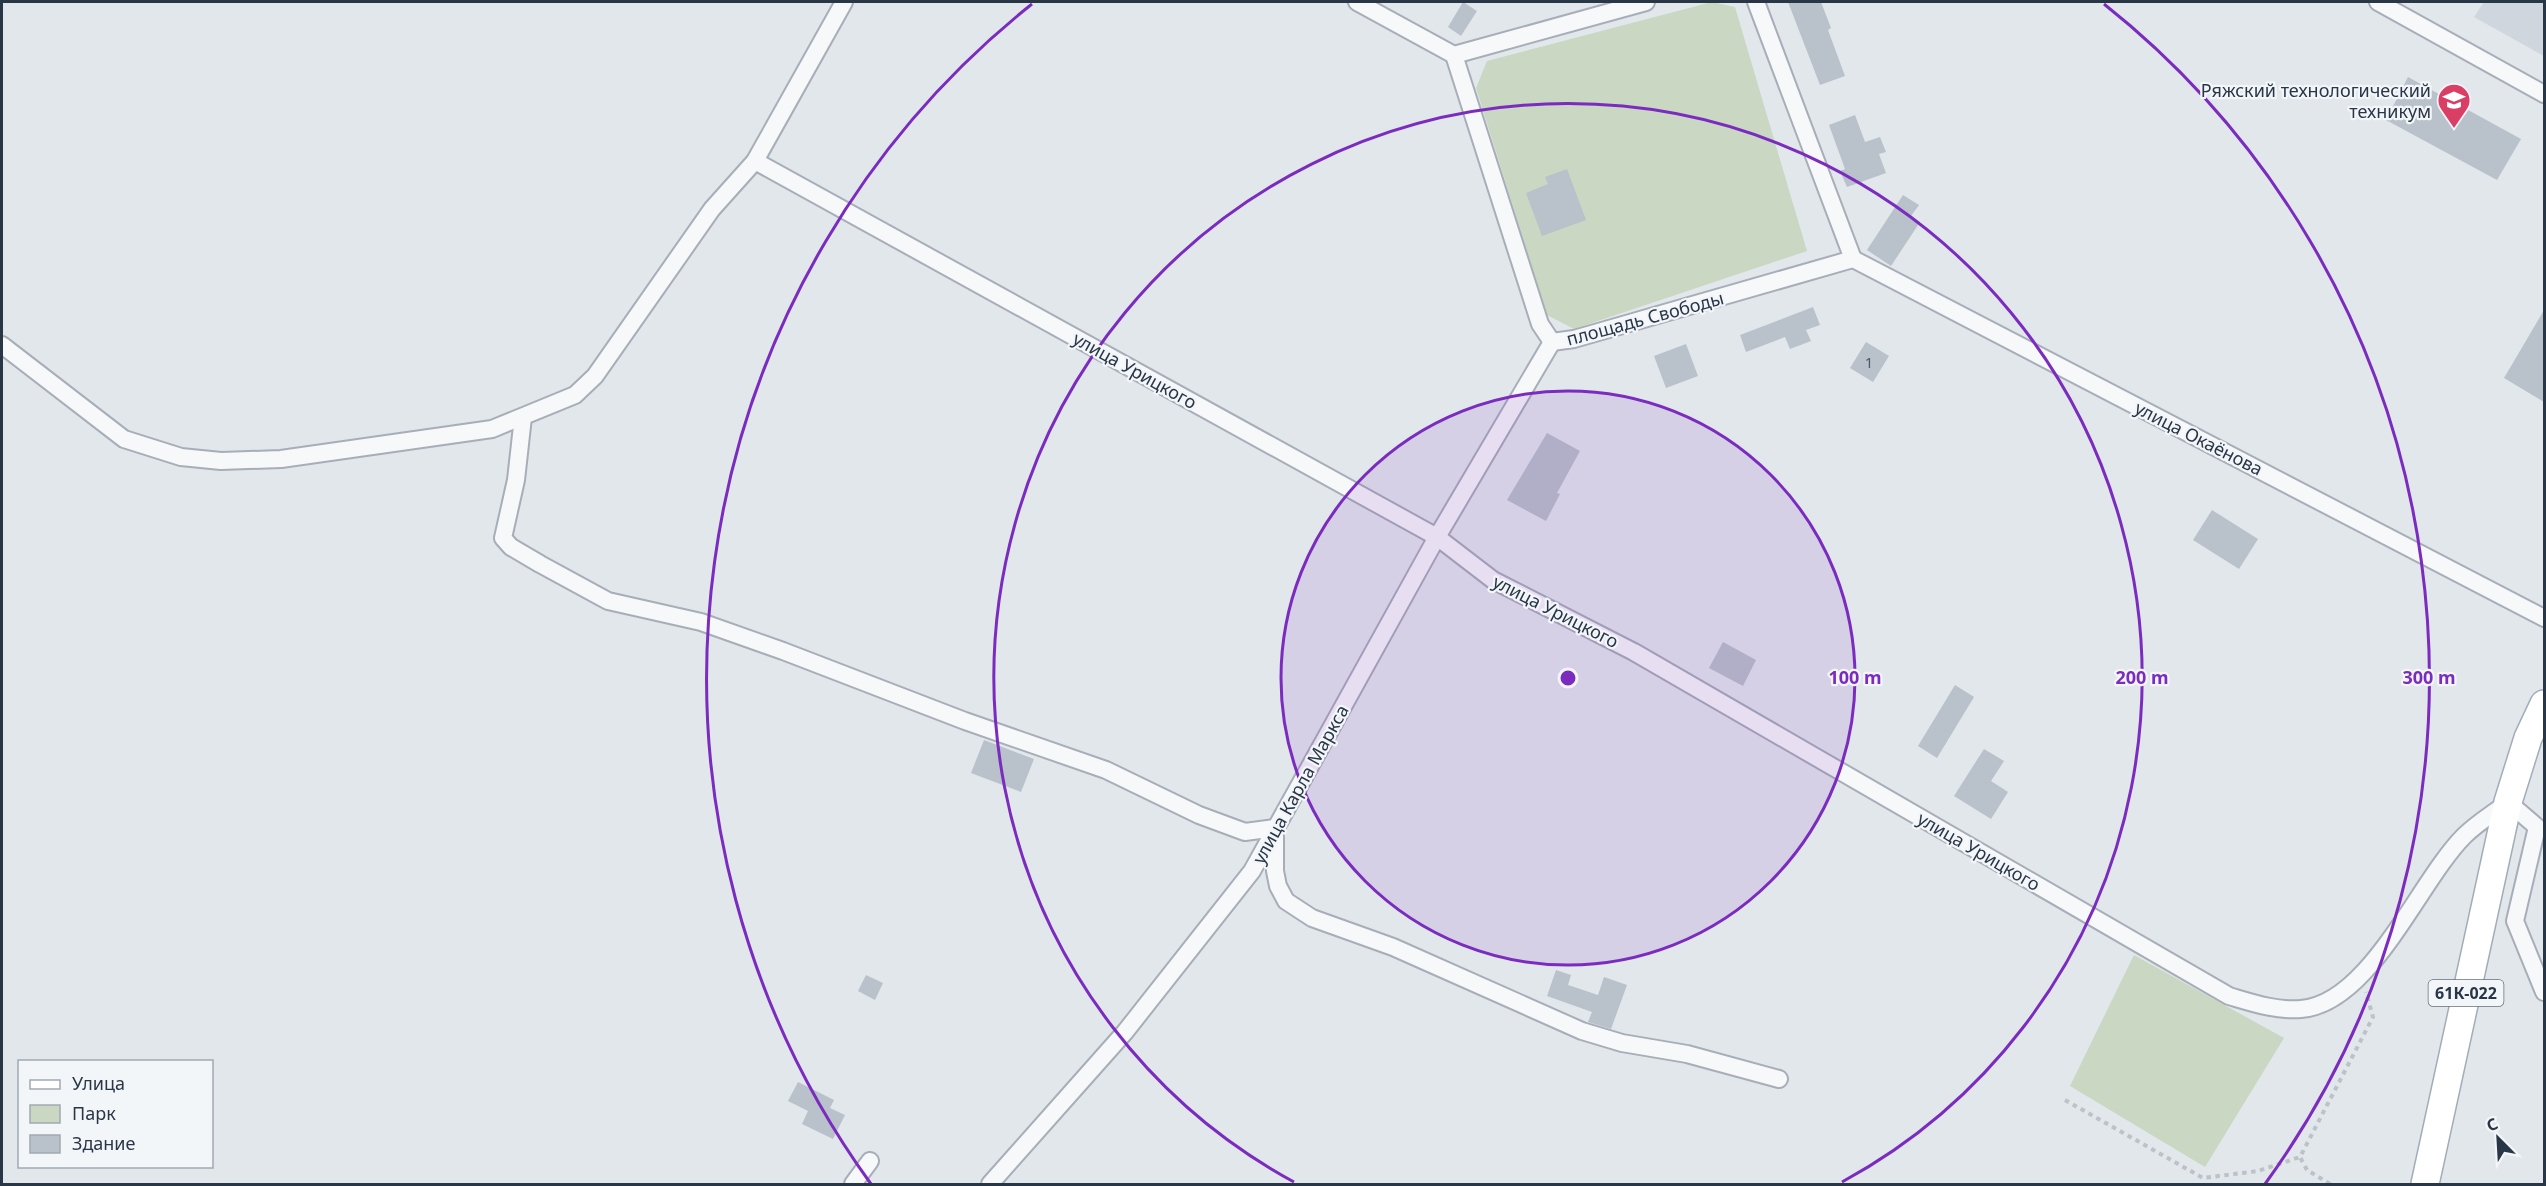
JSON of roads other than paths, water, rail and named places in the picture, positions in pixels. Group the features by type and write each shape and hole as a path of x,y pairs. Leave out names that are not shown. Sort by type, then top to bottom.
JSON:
{"main road":[{"name":"61К-022","path":"2425,1185 2508,802 2528,738 2544,704"}],"street":[{"path":"2,345 124,438 181,458 221,461 303,456 492,429 523,417 575,395 595,376 712,209 755,161 844,2"},
{"path":"1357,2 1454,55 1646,2"},
{"path":"1756,2 1853,259"},
{"path":"2378,2 2544,94"},
{"name":"площадь Свободы","path":"1454,55 1540,324 1552,342 1574,339 1853,259"},
{"name":"улица Урицкого","path":"755,161 1437,537 1493,580 1634,652 2229,996 2268,1008 2303,1009 2330,1000 2362,976 2464,836 2508,802"},
{"name":"улица Окаёнова","path":"1853,259 2544,618"},
{"name":"улица Карла Маркса","path":"990,1185 1125,1032 1252,871 1437,537 1552,342"},
{"path":"523,417 516,480 503,538 511,547 608,601 701,622 783,651 965,721 1106,770 1199,815 1245,832 1275,828 1275,871 1278,886 1286,901 1312,918 1393,946 1582,1030 1622,1043 1687,1054 1779,1079"},
{"path":"2508,802 2537,827 2515,921 2544,992"},
{"path":"853,1185 870,1161"}],"place":[{"name":"Ряжский технологический техникум","path":"2454,129"}]}
